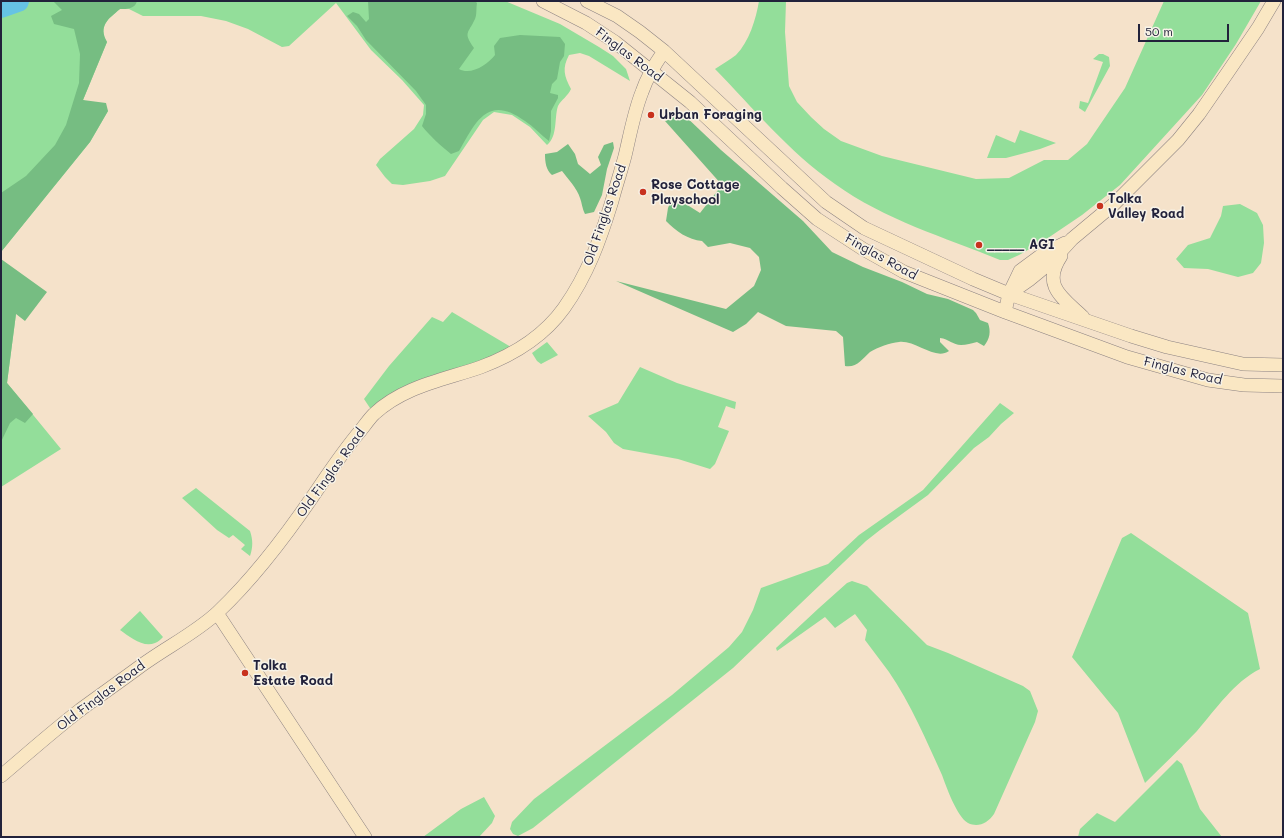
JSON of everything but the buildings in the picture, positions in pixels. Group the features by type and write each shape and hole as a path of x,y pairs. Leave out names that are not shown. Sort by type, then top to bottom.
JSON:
{"main road":[{"name":"Finglas Road","path":"543,1 586,23 615,42 690,102 776,183 817,219 863,249 904,272 1004,312 1127,357 1208,380 1244,385 1283,386"},
{"name":"Finglas Road","path":"587,1 617,16 664,51 826,202 864,228 973,279 1009,294 1131,336 1243,364 1283,365"},
{"path":"1004,312 1009,294 1051,262 1072,239 1114,204 1178,140 1199,114 1258,28 1274,1"},
{"name":"Old Finglas Road","path":"1,776 80,710 217,613 242,587 298,518 347,447 374,414 412,389 504,358 522,347 545,329 562,310 577,288 589,266 601,235 625,156 628,137 641,93 651,70 664,51"},
{"path":"1072,239 1056,263 1054,286 1057,292 1086,320"},
{"path":"217,613 365,837"}],"green space":[{"path":"1,1 505,1 560,24 599,47 613,56 626,69 630,81 589,56 580,53 569,55 565,64 565,72 571,89 558,106 553,137 547,145 530,127 512,115 494,112 483,120 445,176 430,181 403,185 392,184 376,165 380,159 414,129 423,115 424,105 402,80 371,50 336,3 289,46 282,47 248,29 226,21 201,16 143,16 129,9 120,9 108,20 104,27 104,36 107,42 83,100 108,111 90,142 1,252"},
{"path":"53,1 137,1 133,7 128,9 120,9 106,23 104,27 104,36 107,42 83,100 106,103 108,111 90,142 1,252 1,193 26,176 55,145 66,125 79,83 80,54 74,29 54,24 51,16 62,10"},
{"path":"368,1 475,1 477,3 476,16 468,33 469,39 474,48 459,69 464,71 474,70 488,62 495,55 494,46 500,38 520,35 560,37 565,44 564,56 560,62 557,79 552,84 550,93 558,95 558,98 551,111 551,131 549,141 528,123 512,113 501,110 492,111 484,115 478,121 459,151 451,154 422,126 426,114 426,105 416,91 366,40 357,26 347,16 353,12 359,14 366,22 369,19"},
{"path":"759,1 786,1 785,32 789,86 797,102 824,129 841,141 882,156 976,179 1009,178 1044,160 1068,160 1087,144 1125,88 1164,1 1261,1 1236,44 1202,95 1120,185 1082,215 1042,242 1008,260 1000,260 894,218 854,197 818,172 802,158 758,115 715,69 736,55 745,44 754,23"},
{"path":"1099,54 1109,57 1110,66 1085,112 1079,108 1080,101 1088,103 1103,62 1093,59"},
{"path":"682,113 721,150 803,221 832,252 927,294 948,299 973,310 980,320 988,323 989,326 989,338 984,346 977,342 958,345 940,338 940,342 949,351 938,354 912,344 899,342 877,348 853,366 845,366 843,337 836,331 786,326 758,312 746,324 733,332 616,281 726,309 754,286 761,270 759,257 750,248 730,243 708,247 702,241 692,239 682,234 666,221 668,208 673,196 700,213 722,185 665,121"},
{"path":"1020,130 1056,143 1006,158 987,158 996,135 1015,143"},
{"path":"613,142 614,148 607,169 602,195 594,212 585,214 577,191 562,171 552,175 548,171 545,154 557,152 568,144 575,154 578,164 590,174 601,165 598,157 604,145"},
{"path":"1240,204 1257,213 1263,225 1264,243 1261,263 1253,273 1238,277 1208,269 1184,268 1176,259 1188,245 1210,238 1221,216 1223,206"},
{"path":"1,259 16,314 7,383 61,449 1,487"},
{"path":"1,259 47,292 25,321 16,314 7,383 33,414 25,423 16,418 10,423 1,442"},
{"path":"452,312 516,350 438,379 374,414 364,399 389,366 432,317 443,322"},
{"path":"547,342 558,355 541,364 532,353"},
{"path":"640,367 677,383 736,402 735,409 726,406 718,427 729,431 715,464 710,469 678,459 623,449 614,443 606,432 588,416 618,403"},
{"path":"1000,403 1014,413 989,437 974,448 928,495 866,541 733,668 533,828 518,836 513,834 510,829 512,822 534,799 672,695 729,647 742,632 753,610 761,588 828,564 859,535 923,490"},
{"path":"196,488 250,531 252,537 252,550 250,556 241,549 245,545 233,535 229,538 217,530 182,498"},
{"path":"1131,533 1248,613 1260,669 1242,681 1218,705 1197,731 1178,751 1145,783 1118,713 1072,657 1122,538"},
{"path":"852,581 867,586 927,645 1023,686 1030,691 1038,711 1035,722 994,814 986,822 975,825 968,823 960,815 952,801 942,775 911,709 889,672 865,640 867,630 855,614 835,628 825,617 777,651 776,648 847,583"},
{"path":"140,611 163,637 156,643 141,643 132,639 120,630"},
{"path":"1177,760 1182,764 1200,809 1222,837 1078,837 1080,829 1097,813 1115,822"},
{"path":"484,797 495,816 492,823 479,837 423,837 461,809"}],"waterway":[{"path":"1,7 18,1"}],"place":[{"name":"Urban Foraging","path":"651,115"},
{"name":"Rose Cottage Playschool","path":"643,192"},
{"name":"Tolka Valley Road","path":"1100,206"},
{"name":"_____ AGI","path":"979,245"},
{"name":"Tolka Estate Road","path":"245,673"}]}
